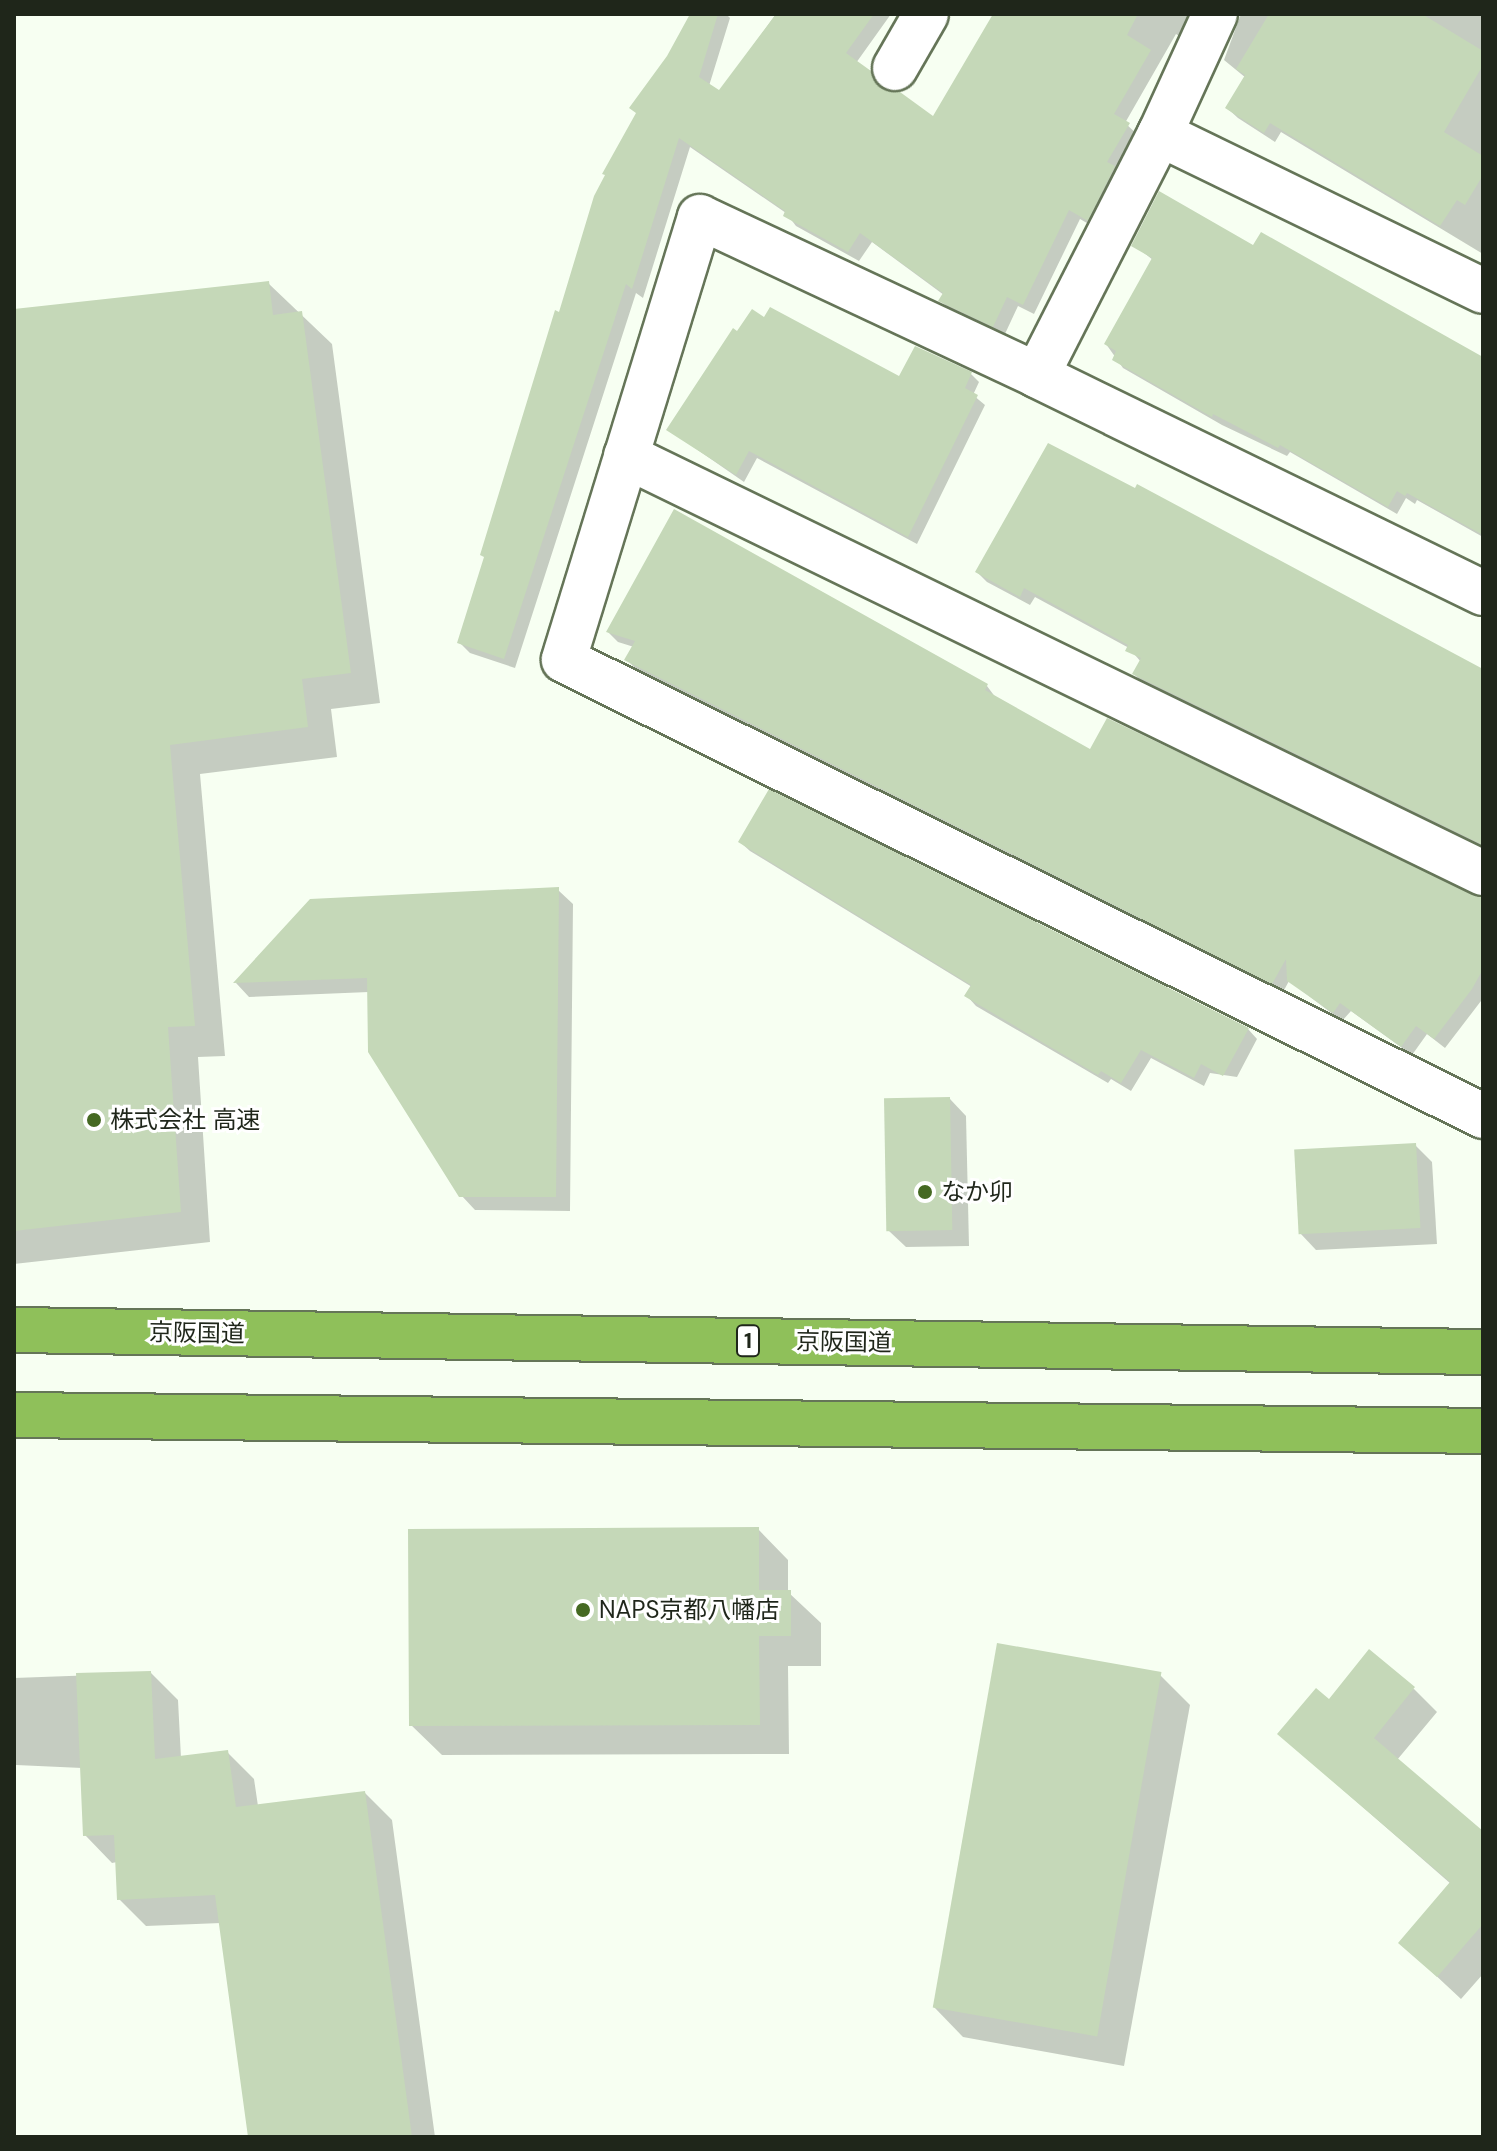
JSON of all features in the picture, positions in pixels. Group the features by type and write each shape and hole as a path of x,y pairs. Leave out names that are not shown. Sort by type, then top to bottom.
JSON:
{"highway":[{"name":"京阪国道","path":"14,1330 1483,1352"},
{"path":"14,1415 1483,1431"}],"street":[{"path":"895,68 926,14"},
{"path":"1037,375 1160,134 1215,14"},
{"path":"1160,134 1483,291"},
{"path":"1483,593 1037,375 700,217 564,660 1483,1116"},
{"path":"626,456 1483,873"}],"building":[{"path":"690,14 718,14 699,77 719,90 776,14 874,14 846,53 871,71 882,89 900,92 933,116 993,14 1138,14 1127,35 1151,50 1114,114 1130,123 1107,162 1115,166 1088,221 1069,210 1023,305 1007,297 993,327 938,301 943,293 860,233 848,252 783,216 785,211 679,138 632,289 626,284 504,659 457,643 484,557 480,555 555,310 559,312 594,196 605,175 602,174 636,113 629,108 667,56"},
{"path":"1269,14 1422,14 1483,51 1483,65 1444,132 1483,156 1483,175 1465,205 1457,200 1440,226 1270,123 1264,133 1225,108 1245,75 1236,69"},
{"path":"1159,191 1253,245 1261,232 1483,357 1483,535 1407,493 1405,496 1397,491 1388,507 1280,445 1278,448 1213,414 1212,417 1112,360 1116,351 1104,344 1152,258 1131,246"},
{"path":"269,281 273,315 302,311 351,673 302,679 308,727 170,745 195,1026 168,1027 181,1212 14,1231 14,309"},
{"path":"770,307 899,376 915,346 972,372 965,388 978,395 908,537 749,451 736,475 666,430 733,328 737,331 752,309 764,317"},
{"path":"1048,443 1135,488 1137,484 1483,669 1483,845 1132,674 1141,658 1125,651 1128,645 1024,588 1020,597 975,572"},
{"path":"674,509 988,684 985,690 1090,749 1107,718 1483,898 1483,969 1472,989 1434,1039 1416,1026 1401,1047 1340,1003 1333,1013 1287,981 1286,959 1272,984 624,660 635,641 606,632"},
{"path":"769,789 1249,1028 1223,1076 1201,1064 1194,1078 1141,1050 1121,1083 1101,1071 1098,1075 964,996 971,985 738,842"},
{"path":"559,887 556,1197 459,1197 368,1052 367,978 233,983 310,899"},
{"path":"950,1097 952,1230 886,1231 884,1098"},
{"path":"1416,1143 1420,1228 1299,1234 1294,1149"},
{"path":"759,1527 759,1590 791,1590 791,1636 759,1636 760,1725 409,1726 408,1529"},
{"path":"997,1643 1161,1672 1097,2036 933,2007"},
{"path":"1369,1649 1415,1687 1374,1738 1483,1831 1483,1924 1437,1977 1398,1943 1450,1882 1277,1734 1316,1688 1329,1699"},
{"path":"151,1671 155,1759 228,1750 236,1807 365,1791 412,2137 248,2137 215,1895 117,1900 114,1835 83,1836 76,1673"}],"place":[{"name":"株式会社 高速","path":"94,1120"},
{"name":"なか卯","path":"925,1192"},
{"name":"NAPS京都八幡店","path":"583,1610"}]}
